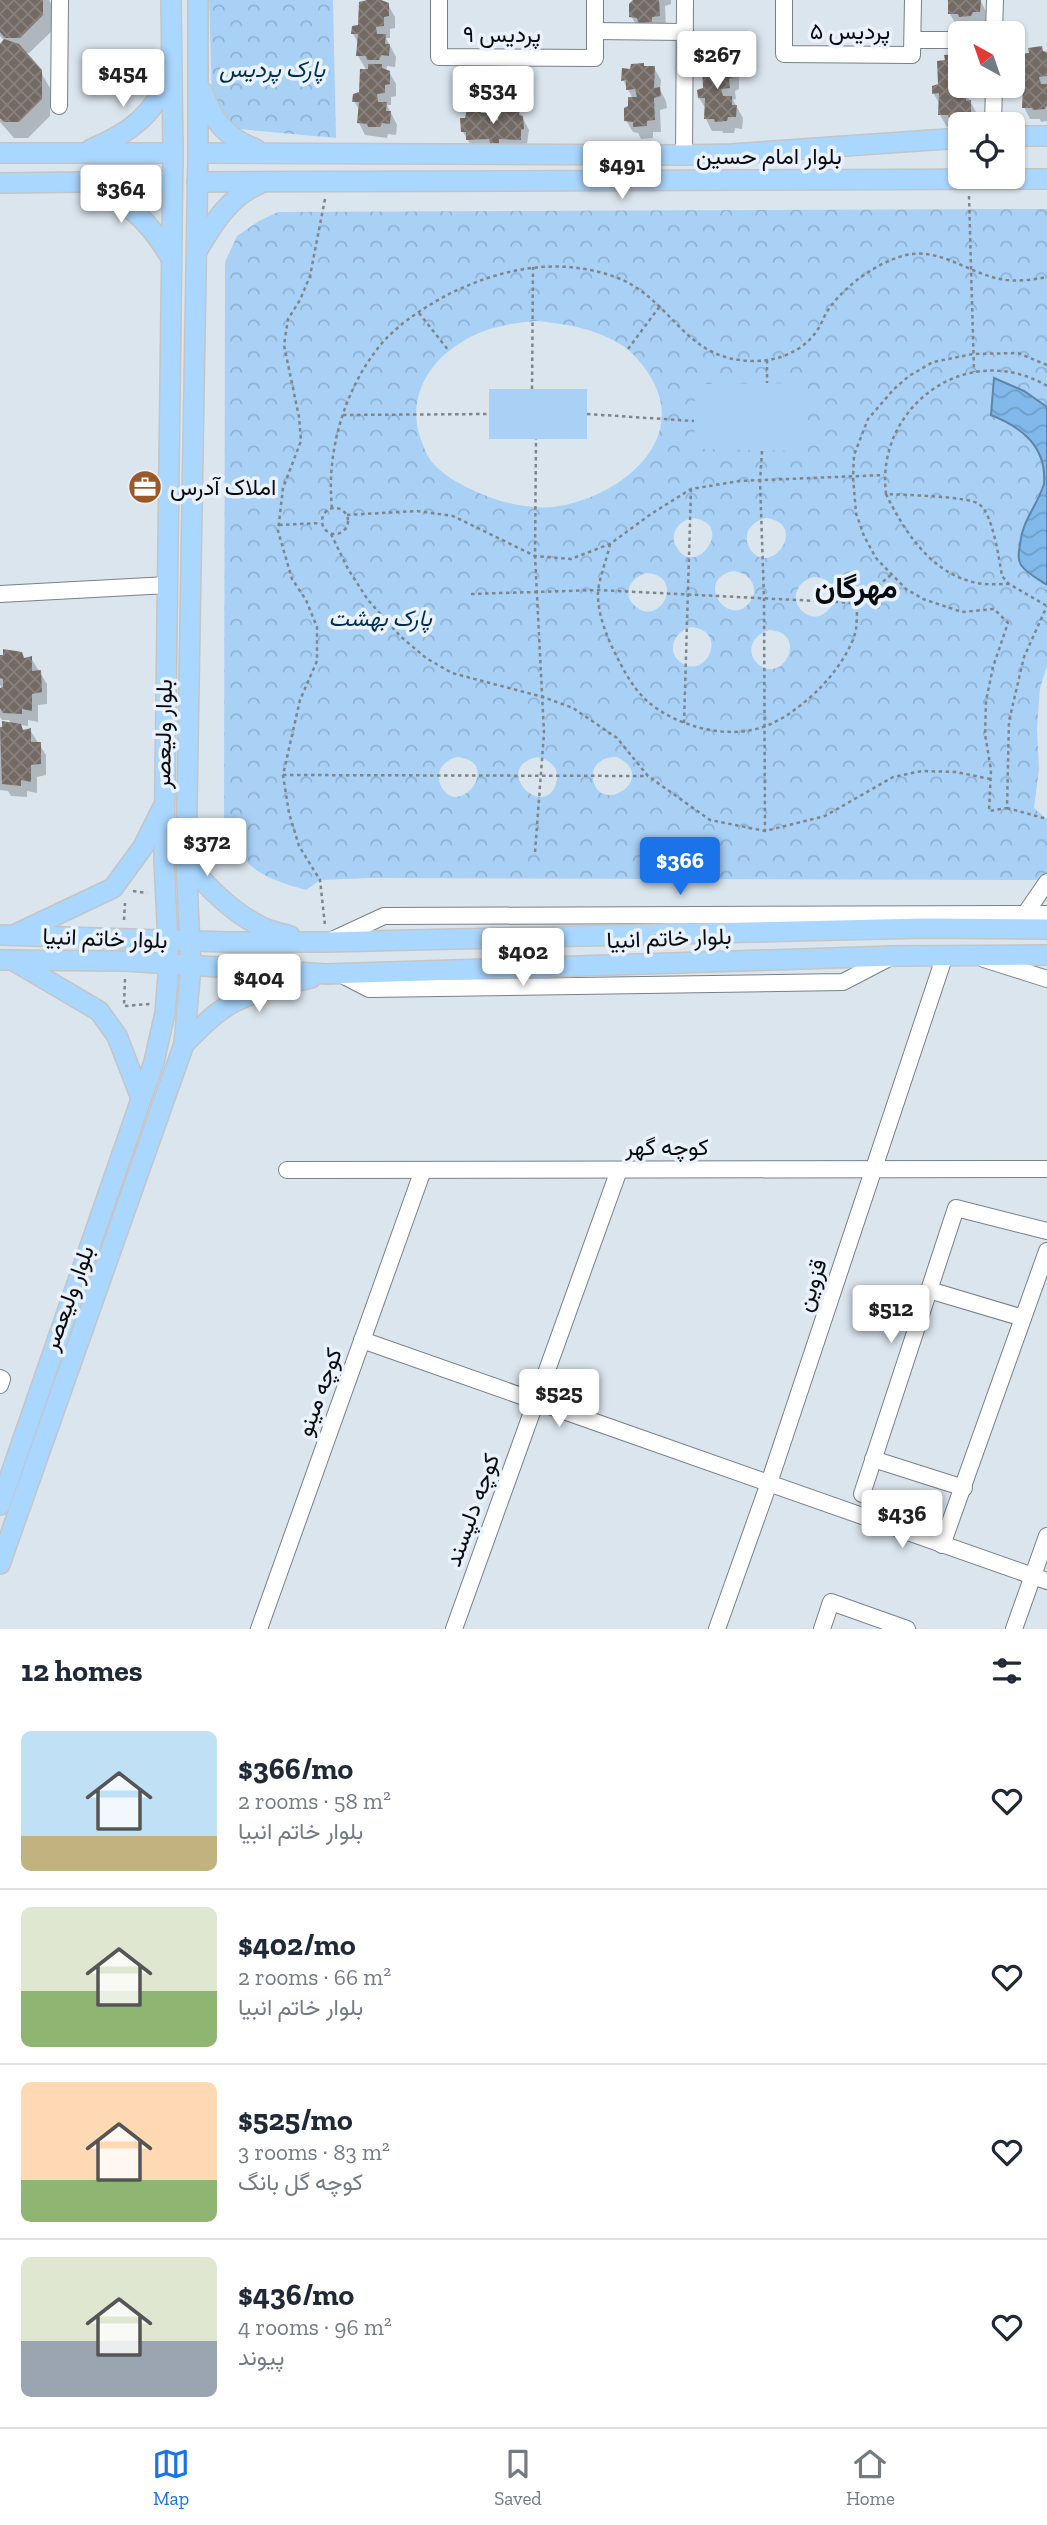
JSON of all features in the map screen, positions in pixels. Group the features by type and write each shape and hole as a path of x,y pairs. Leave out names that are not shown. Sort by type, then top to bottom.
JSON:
{"main road":[{"name":"بلوار ولیعصر","path":"0,1505 155,1058 165,1013 169,964 164,860 173,153 172,0"},
{"name":"بلوار ولیعصر","path":"0,1562 184,1044 191,966 186,861 198,153 198,0"},
{"path":"81,153 122,135 141,120 158,100 172,70"},
{"path":"198,75 211,114 225,132 243,144 267,153"},
{"path":"1025,136 1047,136"},
{"name":"بلوار امام حسین","path":"198,153 684,155 948,139"},
{"path":"0,153 173,153"},
{"path":"731,154 736,181"},
{"name":"بلوار امام حسین","path":"197,181 328,183 948,179"},
{"name":"بلوار امام حسین","path":"1025,179 1047,179"},
{"path":"0,183 172,181"},
{"path":"77,182 114,197 135,211 151,228 171,260"},
{"path":"196,252 217,218 233,201 248,189 264,182"},
{"path":"6,935 113,888 143,847 165,803"},
{"path":"186,861 211,892 258,926 316,942 309,953 309,963 326,973"},
{"name":"بلوار خاتم انبیا","path":"6,935 316,942 924,928 1047,929"},
{"path":"626,935 626,964"},
{"path":"35,936 44,947 37,960"},
{"name":"بلوار خاتم انبیا","path":"4,961 125,961 326,973 894,956 1047,955"},
{"path":"4,961 99,1011 117,1036 141,1098"},
{"path":"184,1044 211,1018 235,1002 268,989 326,973"},
{"path":"155,1058 167,1056 176,1065"}],"street":[{"path":"60,0 60,106"},
{"name":"پردیس ۹","path":"439,0 439,57 594,58 595,0"},
{"path":"684,155 685,0"},
{"name":"پردیس ۵","path":"784,0 784,54 912,55 913,0"},
{"path":"994,21 995,0"},
{"path":"595,31 685,32"},
{"name":"پردیس ۵","path":"913,40 948,40"},
{"path":"0,594 167,585"},
{"path":"1026,914 1047,882"},
{"path":"316,942 384,916 1047,914"},
{"name":"قزوین","path":"717,1629 769,1483 945,955"},
{"path":"972,955 1047,979"},
{"path":"326,973 369,989 844,982 894,956"},
{"name":"کوچه گهر","path":"287,1170 1047,1169"},
{"name":"کوچه مینو","path":"260,1629 423,1170"},
{"name":"کوچه دلپسند","path":"454,1629 619,1170"},
{"path":"862,1494 956,1208 1047,1231"},
{"path":"943,1545 1047,1251"},
{"path":"929,1290 1023,1318"},
{"path":"362,1340 1040,1579"},
{"path":"873,1459 964,1488"},
{"path":"1014,1629 1040,1579 1047,1536"},
{"path":"822,1629 831,1602 907,1629"}],"path":[{"path":"316,942 320,880 299,846 289,813 283,775 300,700 317,661 317,627 306,600 292,579 278,531 283,488 301,441 299,417 284,345 288,319 300,300 310,275 328,183"},
{"path":"968,189 974,372"},
{"path":"332,508 334,450 342,415 361,371 379,346 418,312 487,277 533,267 566,267 610,276 643,293 660,306 689,337 709,351 728,359 767,360 787,355 803,345 817,331 828,310 848,288 880,264 916,253 942,256 971,270 999,279 1022,281 1047,277"},
{"path":"532,389 533,267"},
{"path":"628,349 660,306"},
{"path":"418,312 449,351"},
{"path":"1047,365 1018,353 973,354 933,362 909,376 894,389 868,419 855,455 853,477 856,513 864,536 876,558 906,589 923,599 962,612 994,609 1008,624 993,667 986,701 985,734 991,770 989,811 1007,808 1047,819"},
{"path":"767,360 767,383"},
{"path":"1009,584 978,584 952,575 932,560 914,541 899,521 886,494 884,475 887,453 902,421 923,395 957,376 996,370 1014,372 1047,386"},
{"path":"342,415 489,414"},
{"path":"587,414 694,421"},
{"path":"535,852 544,733 535,556 536,439"},
{"path":"762,451 760,481 764,598 765,831"},
{"path":"884,475 739,481 691,489 651,513 610,544 571,559 535,556 453,516 417,511 347,515 341,509 332,508 325,512 321,523 331,534 348,569 368,600 400,636 426,658 452,673 543,697 573,708 617,738 648,776 710,820 765,831 825,816 893,777 922,771 956,772 990,779"},
{"path":"684,723 691,489"},
{"path":"886,494 961,499 978,503 989,523 1002,576 1009,584 1047,606 1024,657 1009,721 1007,808"},
{"path":"331,534 340,533 346,528 347,515"},
{"path":"279,525 321,523"},
{"path":"610,544 598,590 605,629 626,675 647,701 684,723 711,730 741,732 764,727 804,704 834,674 856,632 857,603"},
{"path":"471,594 598,590 857,603 892,574"},
{"path":"283,775 648,776"}],"green space":[{"name":"پارک پردیس","path":"209,0 333,0 336,138 239,129 224,118 212,96"},
{"name":"پارک بهشت","path":"1047,209 1047,407 1024,391 995,378 1013,423 1037,442 1045,461 1044,484 1035,502 1021,565 1047,585 1047,666 1040,688 1037,728 1039,769 1034,808 1047,819 1047,880 371,878 320,880 306,890 276,881 255,869 238,851 224,823 225,262 237,236 278,212","holes":["536,321 559,324 605,336 629,351 650,376 660,401 661,424 654,446 640,465 599,494 552,507 512,504 458,483 437,467 426,452 420,437 416,408 424,381 432,369 452,348 473,336 517,323","692,518 705,522 711,529 712,538 708,547 693,557 684,555 674,541 679,525","765,518 779,522 785,530 786,539 782,548 775,555 766,558 757,556 747,542 752,525","733,571 739,572 752,582 753,597 742,609 733,610 725,607 719,600 715,592 721,576","647,573 659,576 665,583 667,591 660,607 643,611 630,600 628,590 637,578","814,577 826,580 833,587 834,595 827,611 819,616 810,616 801,610 796,600 800,585","691,627 710,637 711,646 704,662 687,666 678,660 673,645 681,632","770,630 782,633 790,648 783,664 766,669 757,663 751,653 756,638","457,757 471,761 477,768 477,777 466,793 458,797 449,795 439,781 442,767","537,757 542,758 556,769 556,784 550,794 541,797 532,795 519,780 519,771 524,763","617,757 629,766 632,775 630,783 623,790 605,795 598,790 593,774 596,765 603,760"]},
{"path":"806,383 806,451 694,449 695,384"},
{"path":"489,389 587,389 587,439 489,439"}],"water":[{"path":"994,378 1024,391 1047,407 1047,585 1026,571 1019,558 1021,536 1044,484 1041,459 1022,432 991,415"}],"building":[{"path":"0,0 43,0 43,15 20,38 5,38 0,32"},
{"path":"367,0 389,3 389,16 384,17 384,26 376,27 377,34 386,34 385,44 390,44 389,56 381,55 379,60 356,56 358,34 351,34 352,26 358,25 359,2"},
{"path":"633,0 659,0 660,16 652,17 652,22 638,23 637,18 629,17 629,4"},
{"path":"948,0 981,0 980,12 959,17 958,14 948,14"},
{"path":"4,39 19,44 42,70 42,99 19,122 4,122 0,118 0,44"},
{"path":"1042,46 1043,51 1047,52 1047,76 1039,77 1041,84 1047,84 1045,109 1022,108 1022,98 1026,98 1028,48"},
{"path":"944,55 948,55 948,98 971,100 971,112 938,115 939,93 932,94 932,86 938,84 937,61 945,60"},
{"path":"724,58 725,63 733,64 733,77 729,79 730,88 721,89 723,96 732,96 732,105 737,105 736,117 715,122 714,119 704,119 705,98 698,98 697,90 703,88 702,65 710,65 710,60"},
{"path":"644,63 644,66 655,66 654,88 660,87 661,96 654,98 655,120 647,121 647,126 633,127 633,122 624,121 624,108 628,106 628,97 637,97 635,89 626,90 626,80 621,81 622,68 630,69 631,64"},
{"path":"368,64 382,64 382,68 390,71 390,84 385,85 385,93 377,94 378,102 387,102 386,111 391,111 390,124 382,123 380,127 357,123 359,102 352,102 353,94 359,92 360,69 368,69"},
{"path":"507,106 519,107 519,115 523,116 521,140 499,139 499,145 491,146 489,139 466,140 466,132 461,132 460,118 465,118 467,109 480,109 481,113 490,113 490,122 498,120 498,111 507,112"},
{"path":"3,649 22,652 24,658 32,656 32,671 41,670 42,692 32,694 32,711 22,709 22,714 3,713 0,708 3,679 0,678 0,655 3,655"},
{"path":"2,721 21,724 23,730 31,728 31,742 41,742 41,764 31,765 31,782 21,780 21,786 2,784"}],"place":[{"name":"املاک آدرس","path":"145,487"}],"district":[{"name":"مهرگان","path":"856,588"}]}
